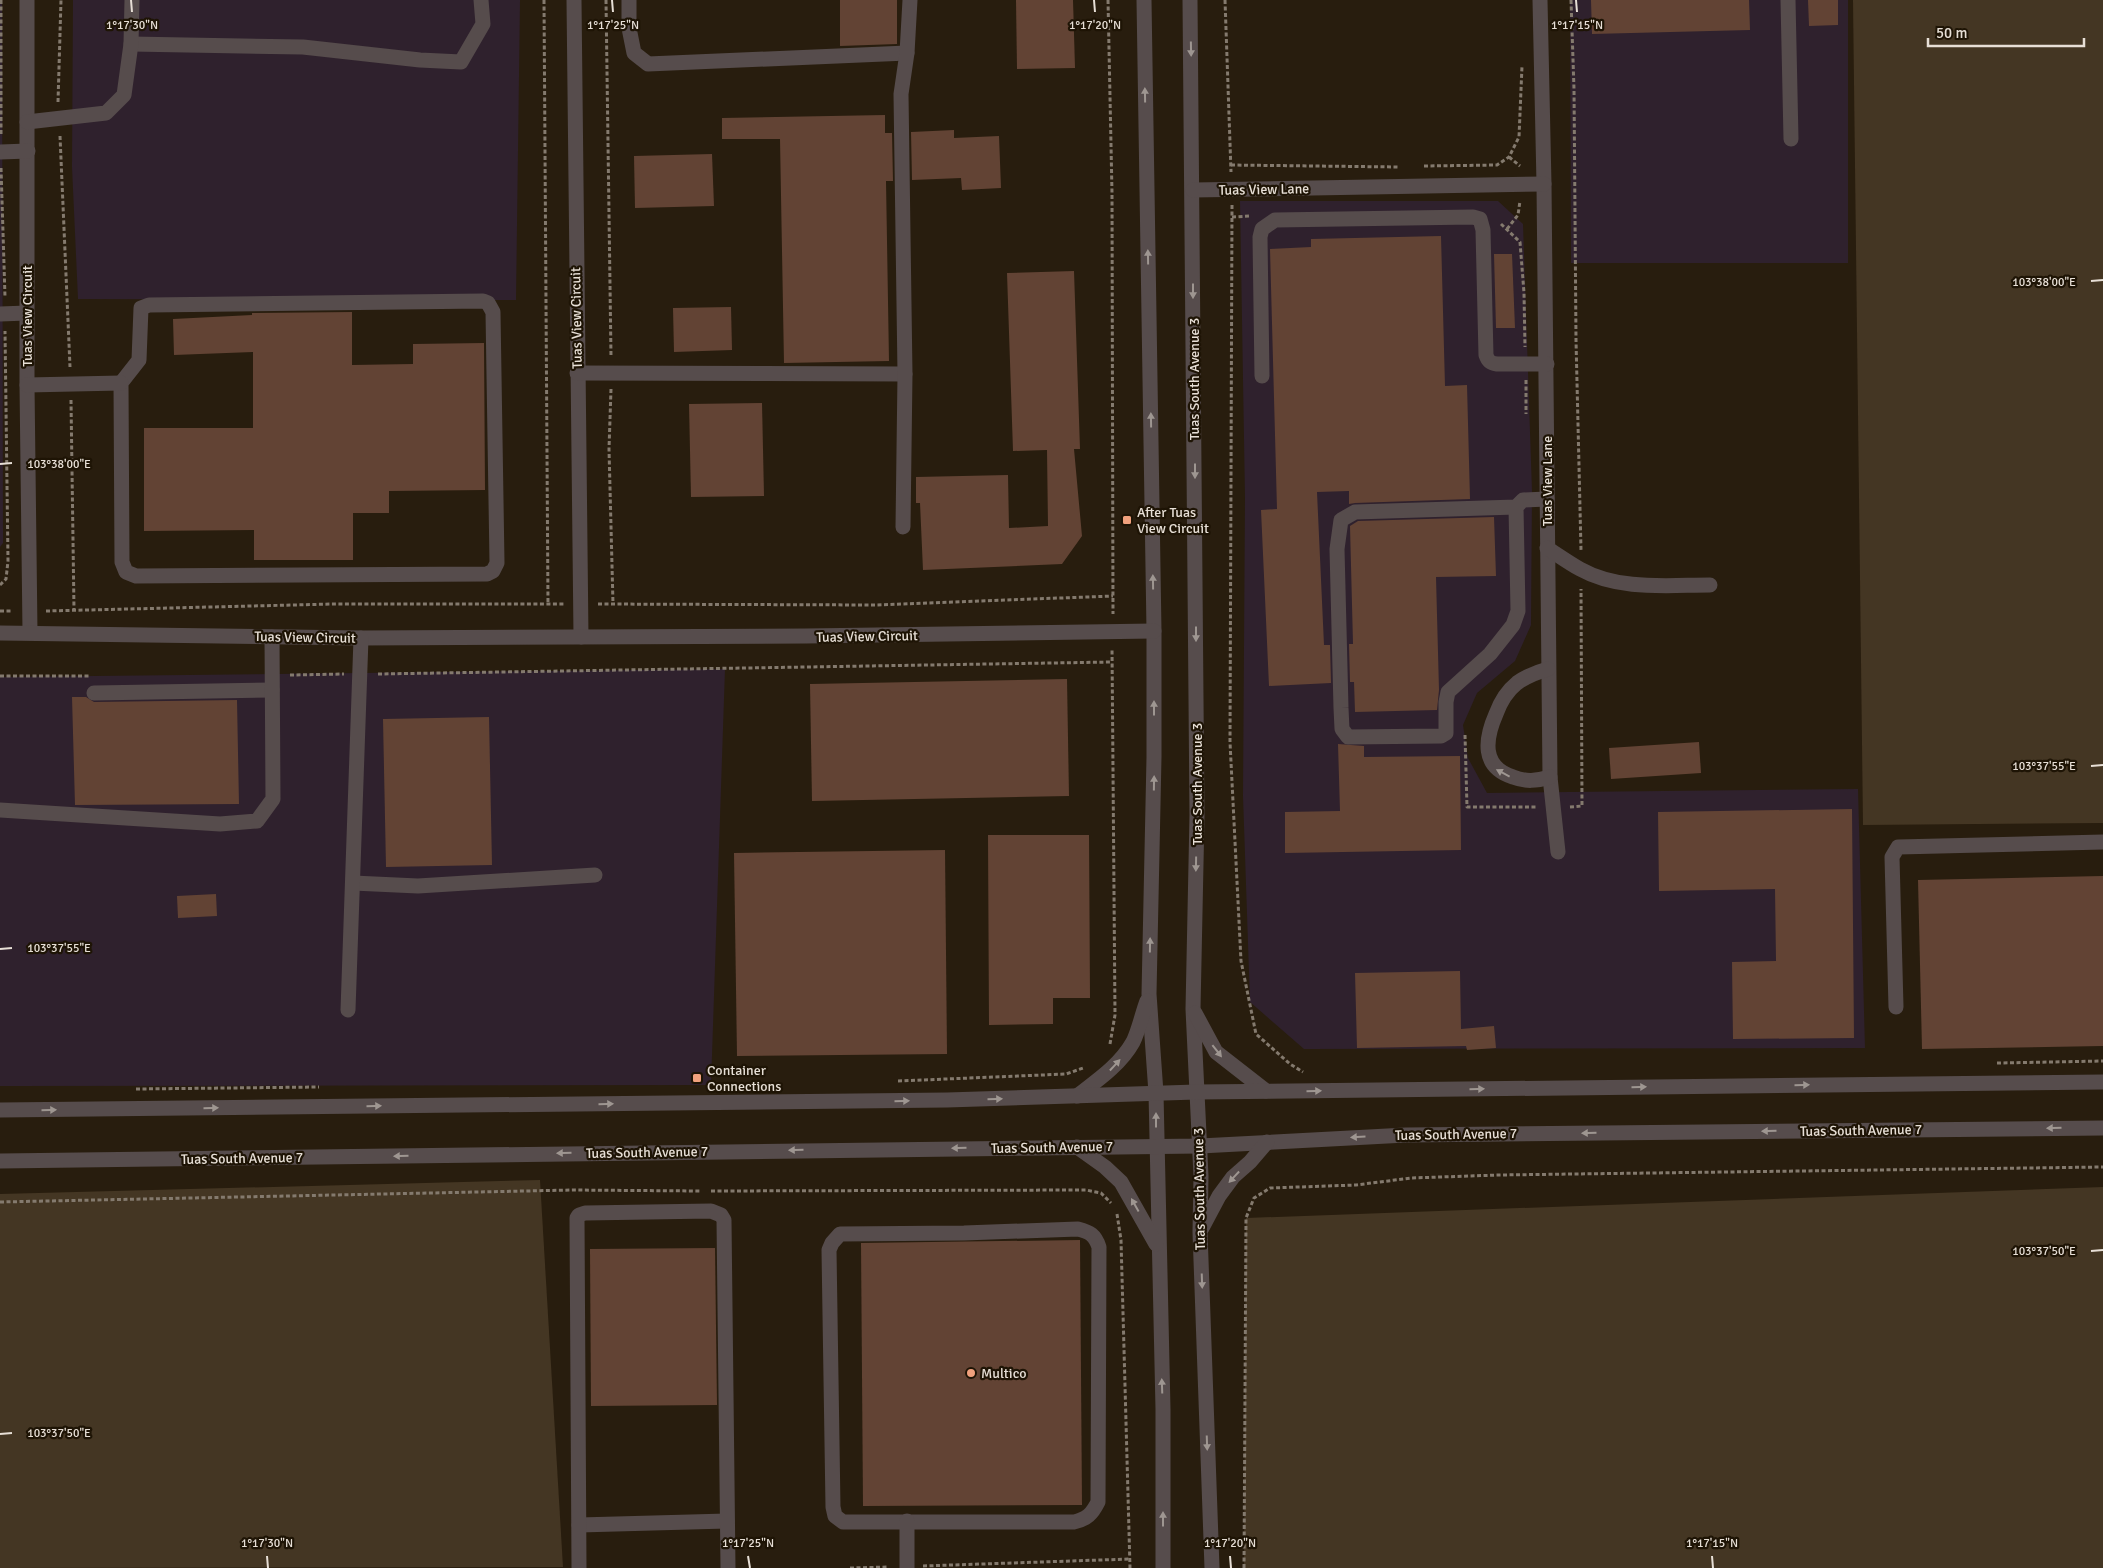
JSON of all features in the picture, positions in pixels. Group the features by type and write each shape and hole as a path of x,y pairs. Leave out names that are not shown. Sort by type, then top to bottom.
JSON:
{"street":[{"name":"Tuas View Circuit","path":"27,0 27,385 30,632"},
{"path":"27,122 106,114 124,95 131,44 132,0"},
{"path":"131,44 303,47 420,60 461,62 483,24 481,0"},
{"name":"Tuas View Circuit","path":"574,0 581,637"},
{"path":"629,0 629,28 634,53 648,64 907,53"},
{"path":"903,527 905,374 901,94 907,53 910,0"},
{"path":"1144,0 1154,631 1154,757 1149,994 1156,1093 1163,1408 1163,1568"},
{"name":"Tuas South Avenue 3","path":"1190,0 1198,815 1193,1009 1200,1146 1200,1232 1212,1568"},
{"name":"Tuas View Lane","path":"1540,0 1547,364 1550,777 1558,852"},
{"path":"1788,0 1791,140"},
{"path":"0,152 28,151"},
{"name":"Tuas View Lane","path":"1193,190 1544,184"},
{"path":"1262,376 1260,237 1262,229 1275,220 1474,217 1480,219 1483,230 1486,355 1491,363 1547,364"},
{"path":"483,301 488,303 493,312 497,563 493,571 487,574 130,575 126,572 122,562 121,383 139,360 139,312 141,308 149,305 483,301"},
{"path":"0,314 27,313"},
{"path":"577,373 905,374"},
{"path":"27,385 121,383"},
{"path":"1516,507 1518,612 1513,625 1490,654 1448,692 1446,702 1446,733 1441,736 1348,737 1342,729 1341,708 1337,549 1340,520 1355,512 1516,507 1523,500 1547,499"},
{"path":"1547,548 1581,570 1612,581 1637,585 1710,585"},
{"name":"Tuas View Circuit","path":"0,633 361,638 806,636 1154,631"},
{"path":"0,810 220,824 257,821 273,799 272,637"},
{"path":"348,1010 361,638"},
{"path":"1548,668 1532,674 1516,684 1501,701 1490,729 1487,748 1495,768 1506,775 1522,780 1537,781 1550,777"},
{"path":"94,693 272,683"},
{"path":"1896,1007 1892,857 1898,847 2103,842"},
{"path":"352,883 418,886 595,875"},
{"path":"1077,1096 1107,1073 1133,1041 1149,994"},
{"path":"1193,1009 1216,1052 1239,1072 1266,1091"},
{"path":"0,1110 947,1100 1196,1092 2103,1082"},
{"name":"Tuas South Avenue 7","path":"0,1161 1200,1146 1406,1135 2103,1128"},
{"path":"1200,1232 1224,1190 1267,1142"},
{"path":"1077,1147 1105,1166 1121,1182 1158,1247"},
{"path":"579,1568 577,1218 584,1213 711,1211 721,1215 724,1220 728,1568"},
{"path":"1078,1229 1089,1232 1096,1238 1099,1247 1098,1502 1092,1514 1085,1519 1074,1522 907,1521 843,1522 836,1516 832,1507 829,1250 832,1243 840,1234 964,1233 1078,1229"},
{"path":"579,1525 727,1521"},
{"path":"907,1521 907,1567"}],"path":[{"path":"1,0 1,28"},
{"path":"61,0 60,118 70,384 74,610"},
{"path":"544,0 548,604"},
{"path":"606,0 611,373 609,449 614,604"},
{"path":"1108,0 1112,193 1112,662 1115,1015 1108,1054"},
{"path":"1225,0 1232,190 1230,742 1241,961 1256,1034 1290,1064 1304,1072 1312,1072"},
{"path":"1421,166 1497,164 1510,157 1519,137 1522,57"},
{"path":"1231,165 1402,166"},
{"path":"1232,217 1259,216"},
{"path":"1499,223 1520,242 1524,293 1527,422"},
{"path":"0,612 334,604 875,605 1113,596"},
{"path":"272,683 360,674 1112,662"},
{"path":"0,676 98,676"},
{"path":"1995,1063 2103,1061"},
{"path":"1244,1568 1246,1218 1254,1198 1270,1188 1356,1185 1411,1178 1528,1174 2103,1167"},
{"path":"573,1190 573,1197"},
{"path":"0,1202 573,1190 739,1192 1086,1190 1101,1193 1116,1208 1121,1240 1130,1568"},
{"path":"850,1568 1130,1559"}],"shaded area":[{"path":"0,0 2,0 3,543 0,547"},
{"path":"73,0 520,0 516,300 78,299 72,167"},
{"path":"1570,0 1848,0 1848,263 1571,263"},
{"path":"1853,0 2103,0 2103,823 1863,825"},
{"path":"1240,201 1498,201 1523,224 1532,491 1531,625 1515,661 1477,693 1463,725 1468,758 1487,793 1858,789 1865,1048 1304,1049 1250,1002 1243,796 1245,498"},
{"path":"725,669 711,1085 0,1086 0,677"},
{"path":"540,1180 563,1567 0,1568 0,1194"},
{"path":"2103,1187 2103,1568 1244,1568 1246,1218"}],"building":[{"path":"840,0 897,0 897,44 840,46"},
{"path":"1016,0 1073,0 1075,68 1017,69"},
{"path":"1591,0 1749,0 1750,30 1592,34"},
{"path":"1808,0 1838,0 1838,25 1809,26"},
{"path":"885,115 885,133 892,133 893,181 886,181 889,361 784,363 780,139 722,139 722,118"},
{"path":"954,130 954,138 999,136 1001,188 962,190 961,178 912,180 911,132"},
{"path":"712,154 714,206 635,208 634,156"},
{"path":"1441,236 1445,386 1467,385 1470,499 1349,504 1349,491 1317,492 1324,645 1330,645 1331,683 1269,686 1261,510 1277,509 1270,249 1311,247 1311,239"},
{"path":"1494,254 1512,254 1515,328 1496,328"},
{"path":"1074,271 1080,449 1074,449 1082,536 1062,564 923,570 920,503 916,503 916,477 1008,475 1009,528 1048,526 1047,450 1013,451 1007,273"},
{"path":"731,307 732,350 674,352 673,308"},
{"path":"352,312 352,365 413,364 413,344 484,343 485,490 389,491 389,513 353,513 353,560 254,560 254,530 144,531 144,428 253,428 253,352 174,355 173,319 252,315 252,313"},
{"path":"762,403 764,496 691,497 689,404"},
{"path":"1494,517 1496,576 1436,577 1439,690 1437,710 1355,712 1354,682 1350,682 1349,644 1353,644 1350,526 1358,521"},
{"path":"1067,679 1069,796 812,801 810,684"},
{"path":"72,697 86,697 94,702 237,700 239,804 75,805"},
{"path":"489,717 492,865 386,867 383,719"},
{"path":"1699,742 1701,773 1611,779 1609,748"},
{"path":"1338,744 1364,746 1364,757 1460,756 1461,850 1285,853 1285,812 1340,811"},
{"path":"1852,809 1854,1038 1733,1039 1732,962 1776,961 1775,889 1659,891 1658,812"},
{"path":"988,835 1089,835 1090,998 1053,998 1053,1024 989,1025"},
{"path":"945,850 947,1054 737,1056 734,853"},
{"path":"2103,876 2103,1046 1922,1049 1918,880"},
{"path":"216,894 217,916 178,918 177,896"},
{"path":"1460,971 1461,1029 1494,1026 1496,1048 1467,1050 1466,1046 1357,1048 1355,973"},
{"name":"Multico","path":"1080,1240 1082,1505 863,1506 861,1243"},
{"path":"715,1248 717,1405 591,1406 590,1249"}],"place":[{"name":"After Tuas View Circuit","path":"1127,520"},
{"name":"Container Connections","path":"697,1078"},
{"name":"Multico","path":"971,1373"}]}
